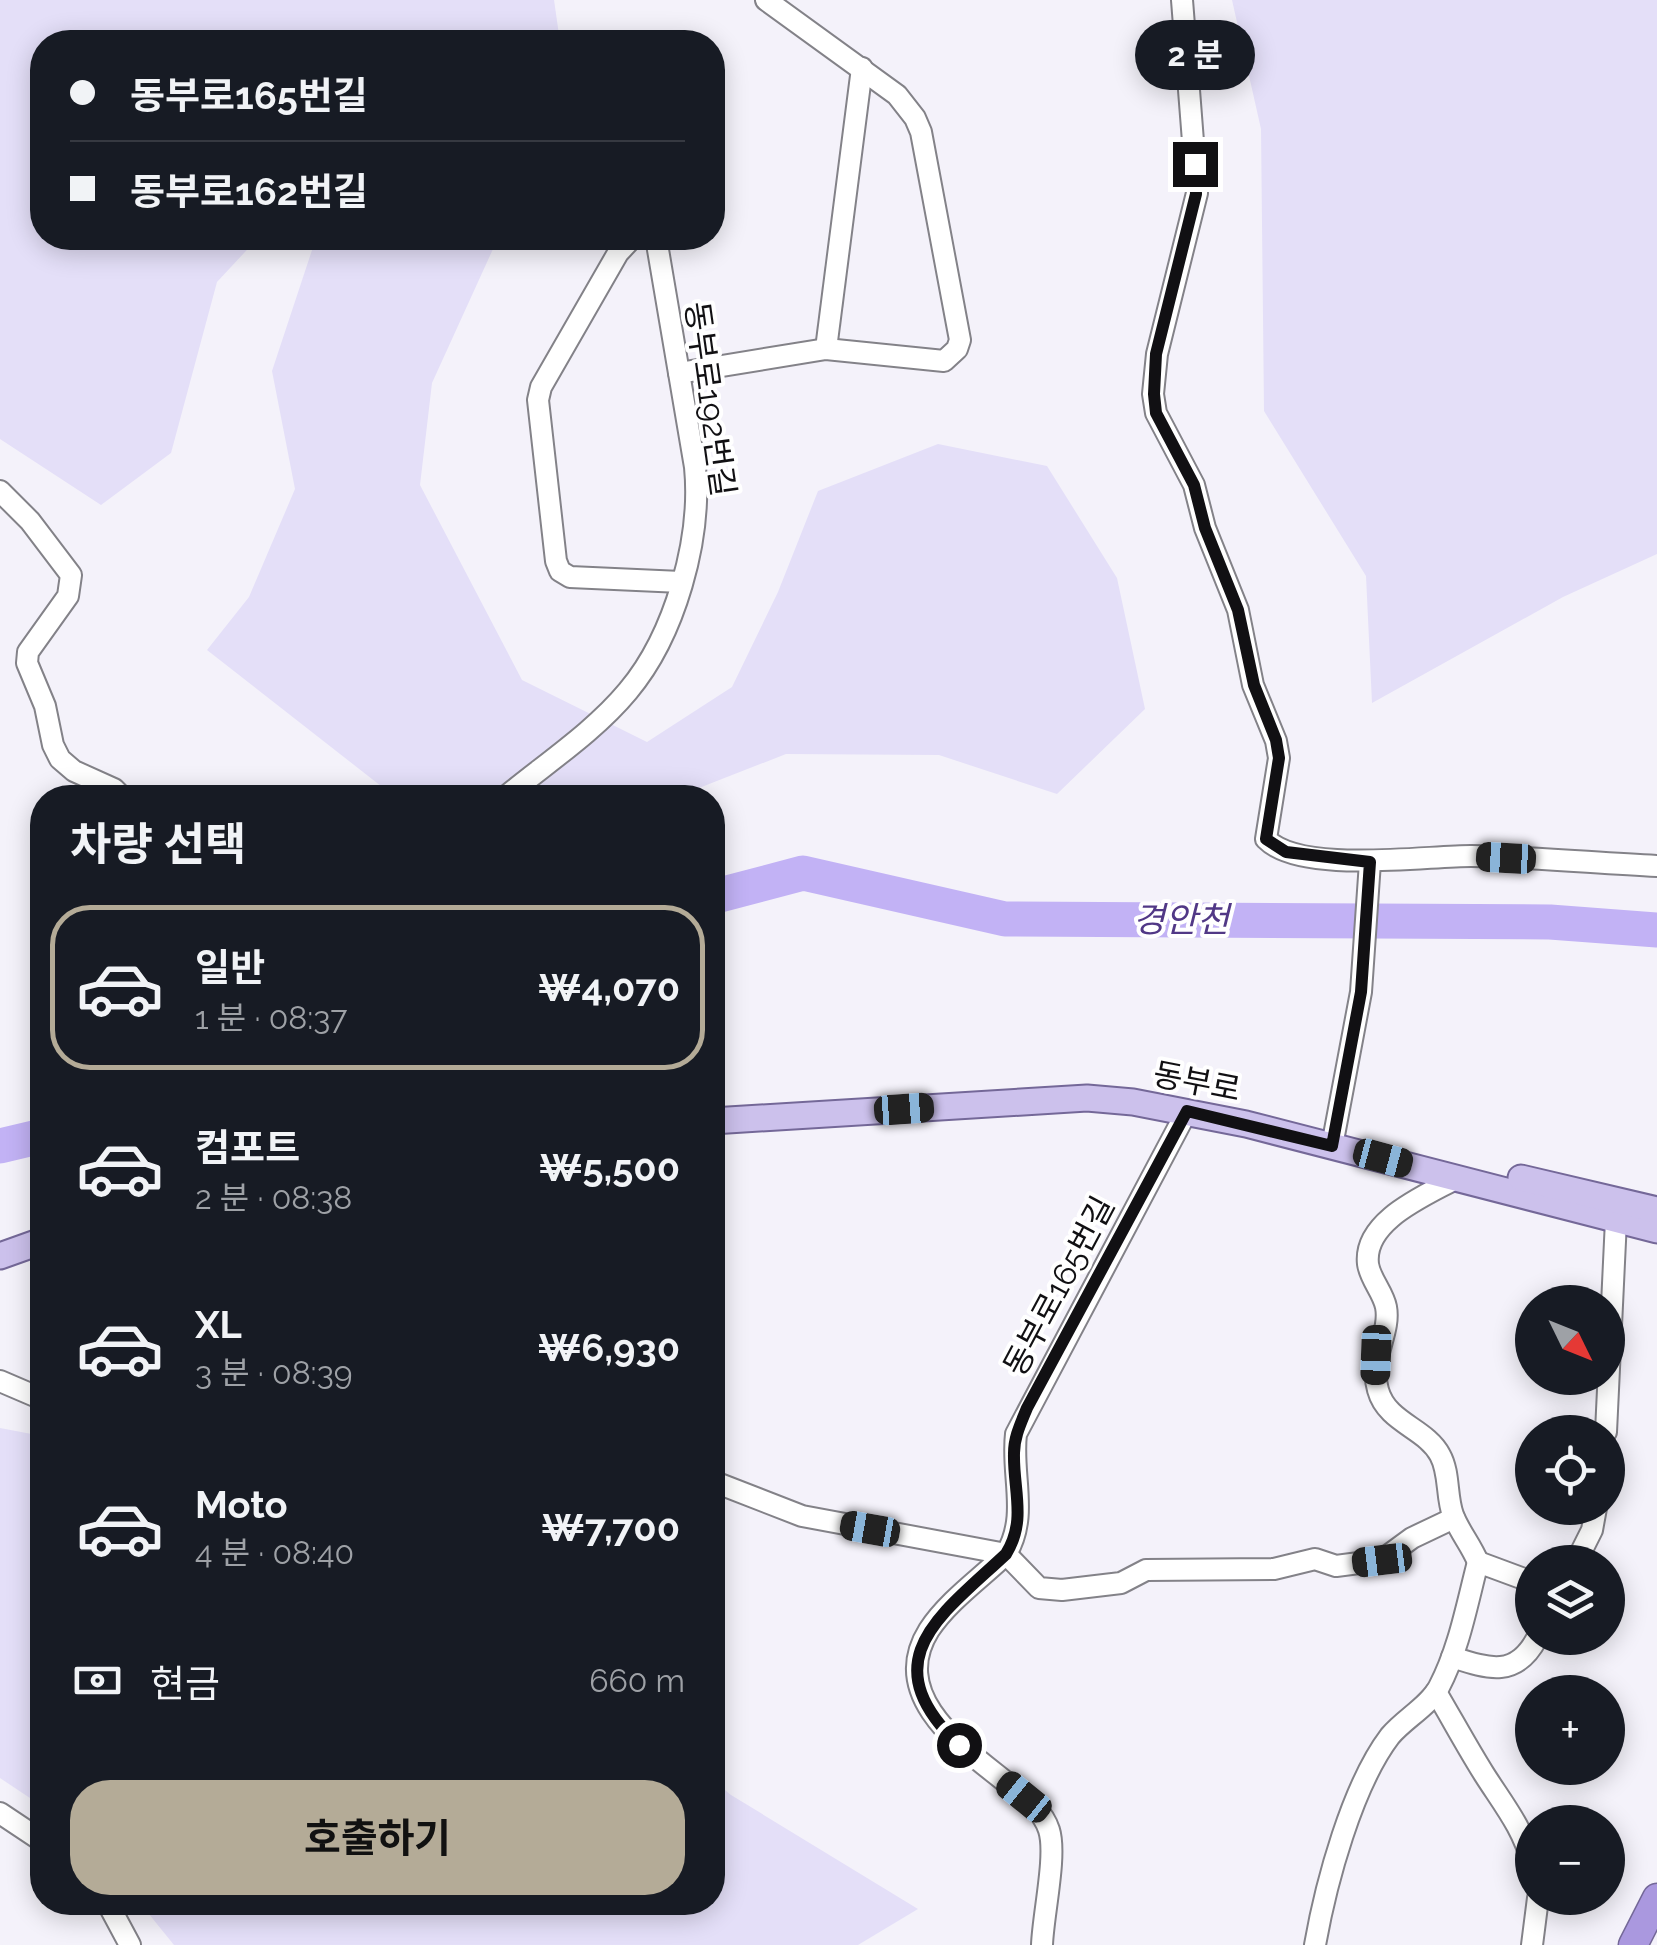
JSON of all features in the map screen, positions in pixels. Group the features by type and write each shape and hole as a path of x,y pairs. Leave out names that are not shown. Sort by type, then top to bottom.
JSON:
{"highway":[{"path":"1633,1945 1657,1898"}],"main road":[{"path":"725,1108 1082,1087 1189,1099 1333,1140 1657,1210"},
{"name":"동부로","path":"725,1120 1087,1098 1187,1111 1333,1140 1457,1178 1657,1230"},
{"path":"0,1238 30,1229"},
{"path":"0,1256 30,1245"}],"street":[{"path":"679,373 826,350 944,361 957,349 960,340 921,132 915,118 897,95 766,0"},
{"path":"1182,0 1196,194 1156,354 1156,413 1194,485 1205,528 1238,610 1254,685 1276,740 1279,758 1266,839 1286,852 1370,862 1468,856 1657,866"},
{"path":"826,350 862,68"},
{"path":"621,250 541,387 538,400 556,561 560,571 570,577 681,582"},
{"name":"동부로192번길","path":"519,785 626,694 655,648 681,582 694,534 698,494 658,250"},
{"path":"0,491 30,521 71,574 68,596 28,652 27,664 45,706 60,759 74,771 105,785"},
{"path":"1333,1140 1361,992 1370,862"},
{"name":"동부로165번길","path":"1006,1554 1018,1523 1016,1434 1187,1111"},
{"path":"1316,1945 1321,1911 1348,1825 1376,1758 1391,1735 1436,1692 1452,1657 1478,1562 1454,1518 1440,1453 1396,1418 1378,1394 1376,1355 1386,1307 1368,1265 1370,1248 1380,1229 1399,1212 1457,1178"},
{"path":"1607,1415 1616,1220"},
{"path":"0,1381 30,1394"},
{"path":"725,1485 802,1516 1006,1554 1039,1588 1062,1590 1121,1583 1146,1570 1274,1569 1314,1559 1336,1566 1382,1560 1412,1538 1454,1518"},
{"path":"1006,1554 930,1629 916,1663 931,1713 944,1731 1024,1797 1040,1813 1048,1829 1050,1858 1042,1945"},
{"path":"1478,1562 1515,1576"},
{"path":"1452,1657 1486,1668 1504,1668 1525,1655"},
{"path":"1436,1692 1515,1820"},
{"path":"0,1814 30,1833"},
{"path":"113,1915 130,1945"},
{"path":"1532,1945 1536,1915"}],"shaded area":[{"path":"0,0 554,0 558,30 30,30 30,250 247,250 217,282 171,453 101,505 0,439"},
{"path":"1232,0 1657,0 1657,554 1563,597 1372,703 1366,576 1264,411 1261,129"},
{"path":"312,250 493,250 432,383 420,485 522,680 647,742 732,687 778,592 818,491 938,444 1047,466 1117,578 1145,709 1057,794 939,755 786,754 707,785 380,785 207,650 249,597 295,489 272,371"},
{"path":"0,1428 30,1434 30,1798 0,1778"},
{"path":"725,1790 918,1909 858,1945 174,1945 150,1915 725,1915"}],"waterway":[{"name":"경안천","path":"725,894 803,873 1005,919 1550,922 1657,930"},
{"name":"경안천","path":"0,1146 30,1139"}],"route":[{"path":"959,1745 931,1713 923,1697 916,1663 930,1629 1006,1554 1014,1541 1019,1499 1014,1454 1016,1434 1027,1408 1187,1111 1332,1146 1361,992 1370,862 1286,852 1266,839 1276,790 1276,740 1254,685 1238,610 1205,528 1194,485 1156,413 1156,354 1196,194 1195,164"}]}
